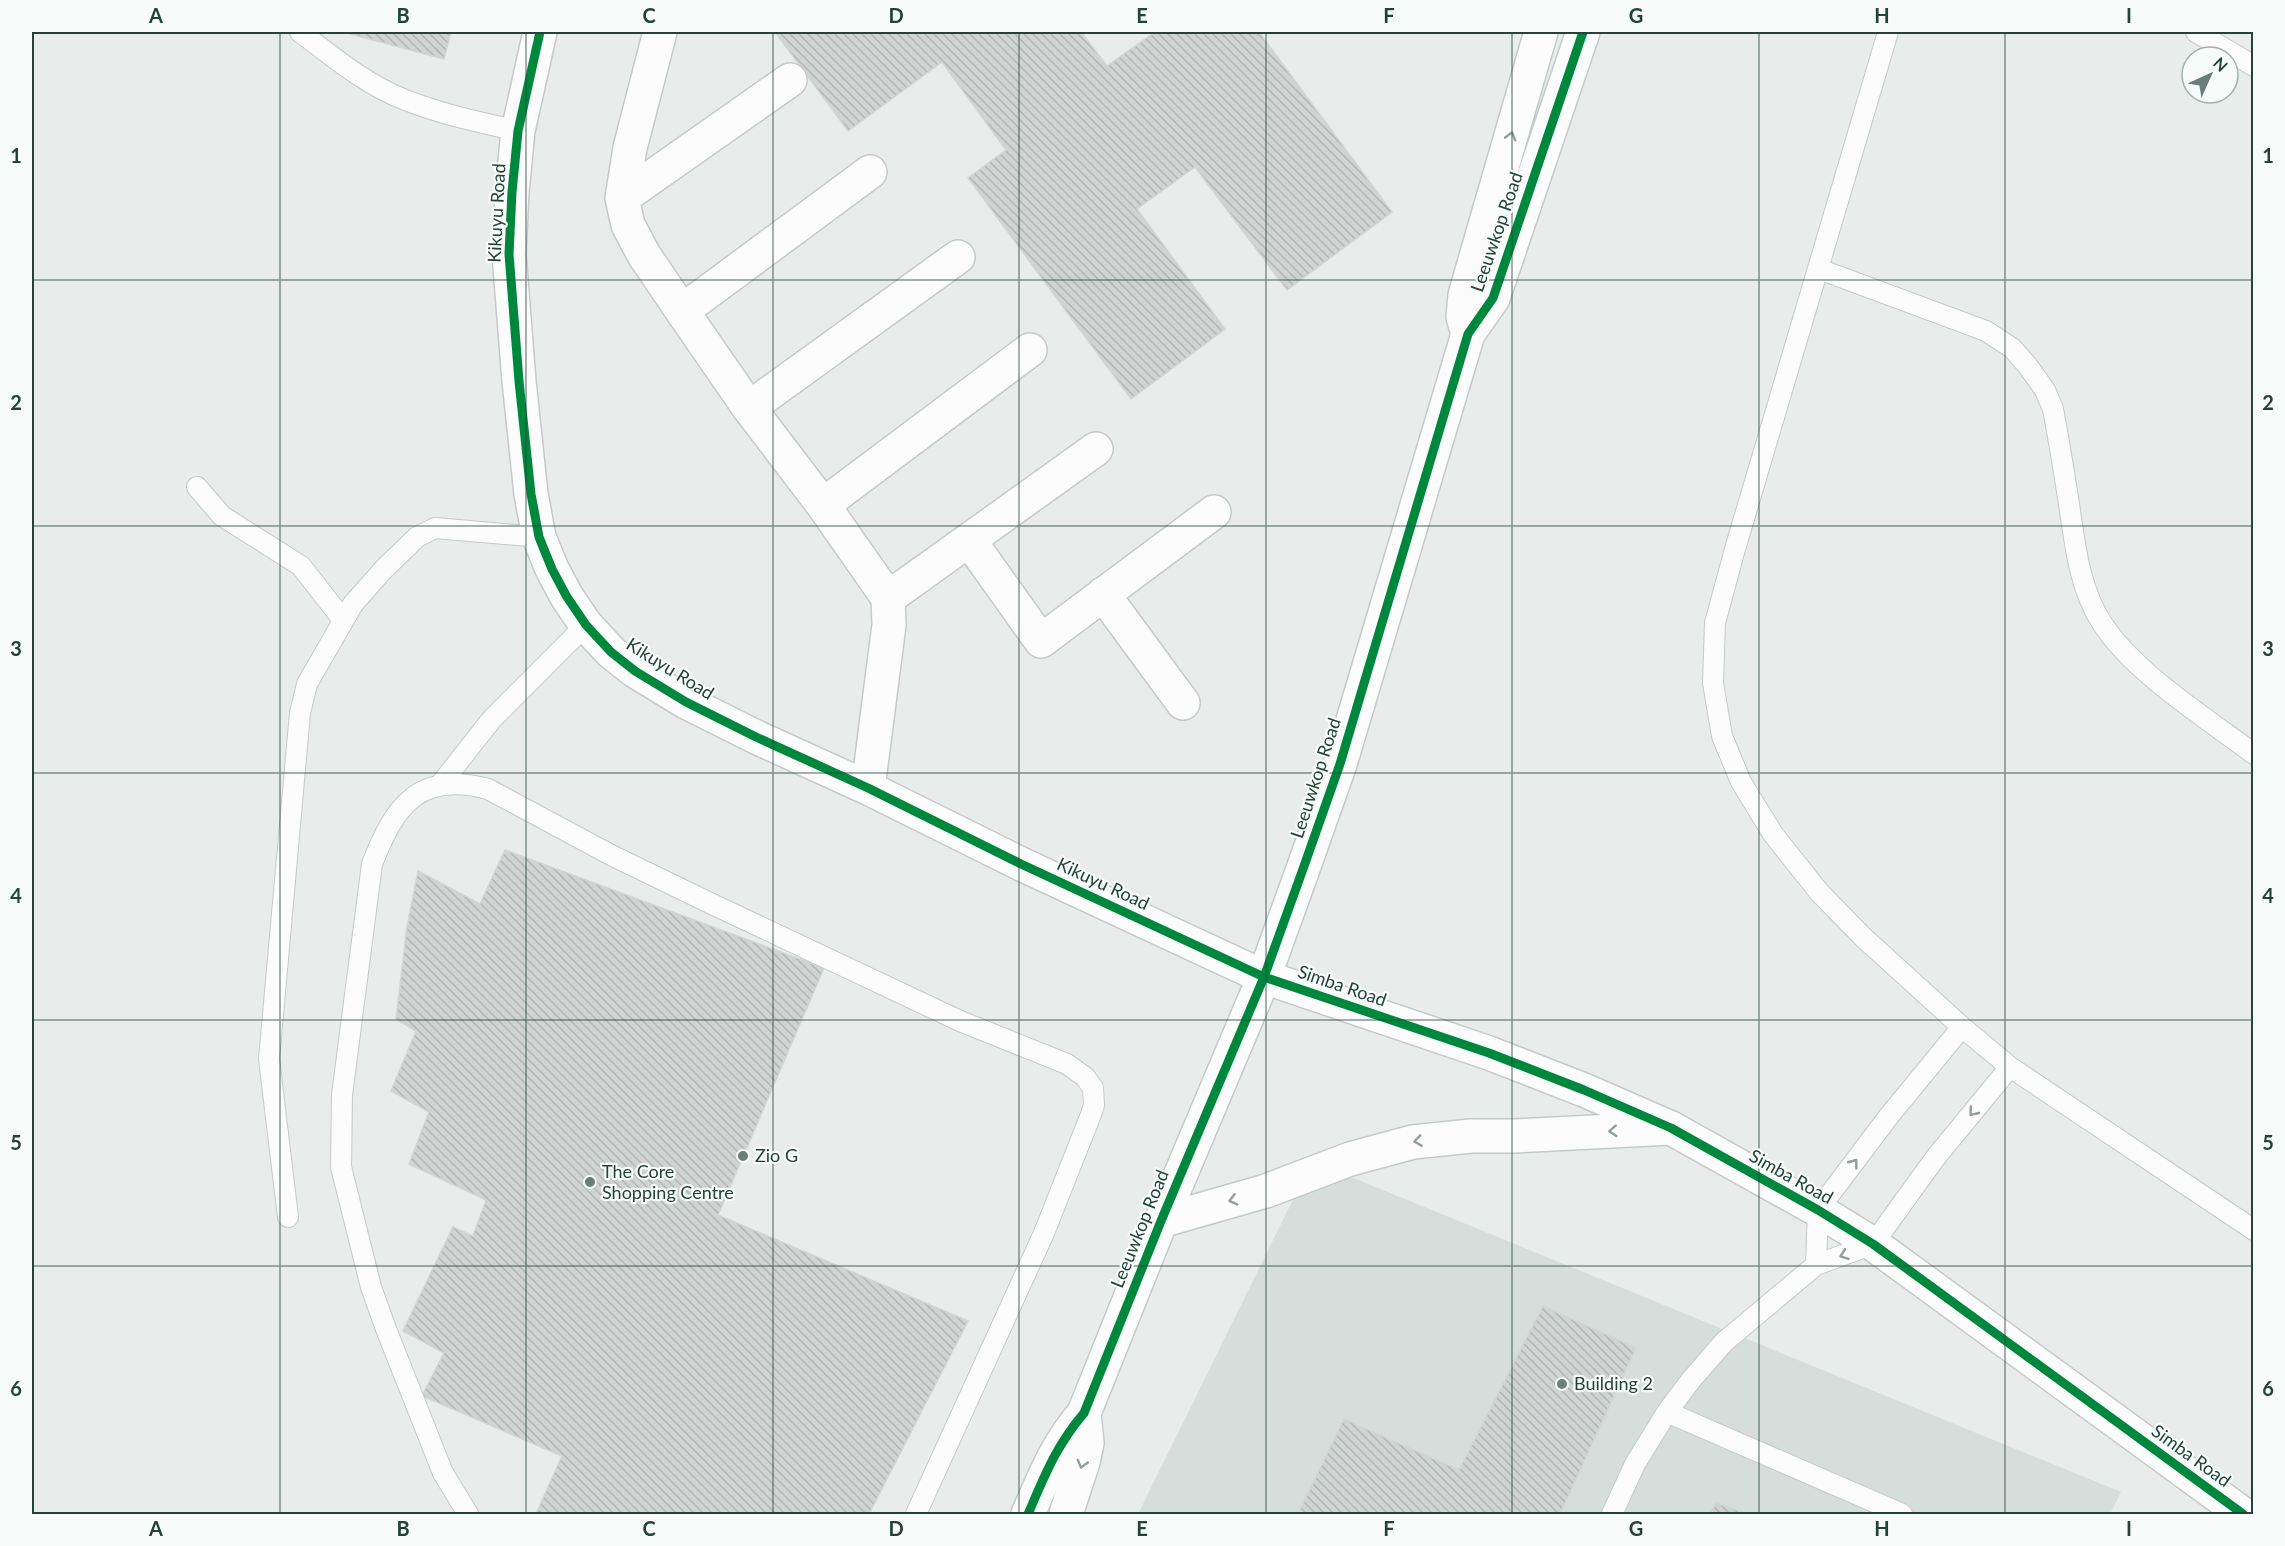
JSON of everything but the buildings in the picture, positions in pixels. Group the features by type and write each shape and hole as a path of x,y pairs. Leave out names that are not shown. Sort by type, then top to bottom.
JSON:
{"street":[{"name":"Kikuyu Road","path":"540,32 518,131 509,254 519,381 531,494 539,537 567,597 586,625 611,652 635,671 686,702 868,788 1021,864 1264,977"},
{"path":"660,32 630,148 622,198 628,225 644,255 682,311 888,598 889,625 868,788"},
{"name":"Leeuwkop Road","path":"1468,334 1463,317 1465,295 1541,32"},
{"name":"Leeuwkop Road","path":"1028,1515 1060,1444 1084,1413 1161,1221 1264,977 1340,764 1468,334 1492,298 1583,32"},
{"path":"622,198 790,80"},
{"path":"682,311 870,172"},
{"path":"750,408 958,257"},
{"path":"823,505 1030,350"},
{"path":"888,598 1096,449"},
{"path":"969,540 1041,640 1214,512"},
{"path":"1103,594 1183,703"},
{"name":"Simba Road","path":"1264,977 1489,1053 1584,1090 1671,1128 1818,1210 1873,1244 2243,1515"},
{"path":"1161,1221 1266,1191 1350,1159 1413,1142 1471,1136 1671,1128"},
{"name":"Leeuwkop Road","path":"1066,1515 1085,1453 1084,1413"}],"lane":[{"path":"300,32 360,77 402,99 449,114 518,131"},
{"path":"1888,32 1715,623 1713,683 1722,736 1741,782 1773,834 1819,892 1864,938 1962,1027 2010,1067 2253,1230"},
{"path":"2196,32 2253,66"},
{"path":"1819,269 1986,331 2012,348 2045,390 2053,409 2086,592 2102,622 2122,649 2144,670 2253,754"},
{"path":"197,487 222,516 301,566 343,620"},
{"path":"288,1217 269,1059 300,712 307,684 353,604 417,537 435,528 539,537"},
{"path":"440,785 492,719 586,625"},
{"path":"468,1515 444,1473 386,1329 371,1287 341,1167 342,1095 372,864 394,816 417,793 440,785 467,783 488,789 610,855 960,1021 1068,1064 1085,1077 1093,1089 1094,1105 1090,1117 1044,1233 916,1515"},
{"path":"1816,1265 1818,1210 1889,1116 1962,1027"},
{"path":"1612,1515 1635,1464 1690,1380 1724,1342 1816,1265 1873,1244 1936,1157 2010,1067"},
{"path":"1667,1412 1902,1515"}],"shaded area":[{"path":"1312,1161 2121,1492 2110,1514 1138,1514"}],"cycle path":[{"path":"540,32 518,131 509,254 531,494 539,537 552,569 586,625 611,652 635,671 686,702 756,737 1264,977 1489,1053 1584,1090 1671,1128 1818,1210 1873,1244 2243,1514"},
{"path":"1028,1514 1058,1449 1084,1413 1161,1221 1264,977 1340,764 1468,334 1493,298 1583,32"}],"place":[{"name":"Zio G","path":"743,1156"},
{"name":"The Core Shopping Centre","path":"590,1182"},
{"name":"Building 2","path":"1562,1384"}]}
